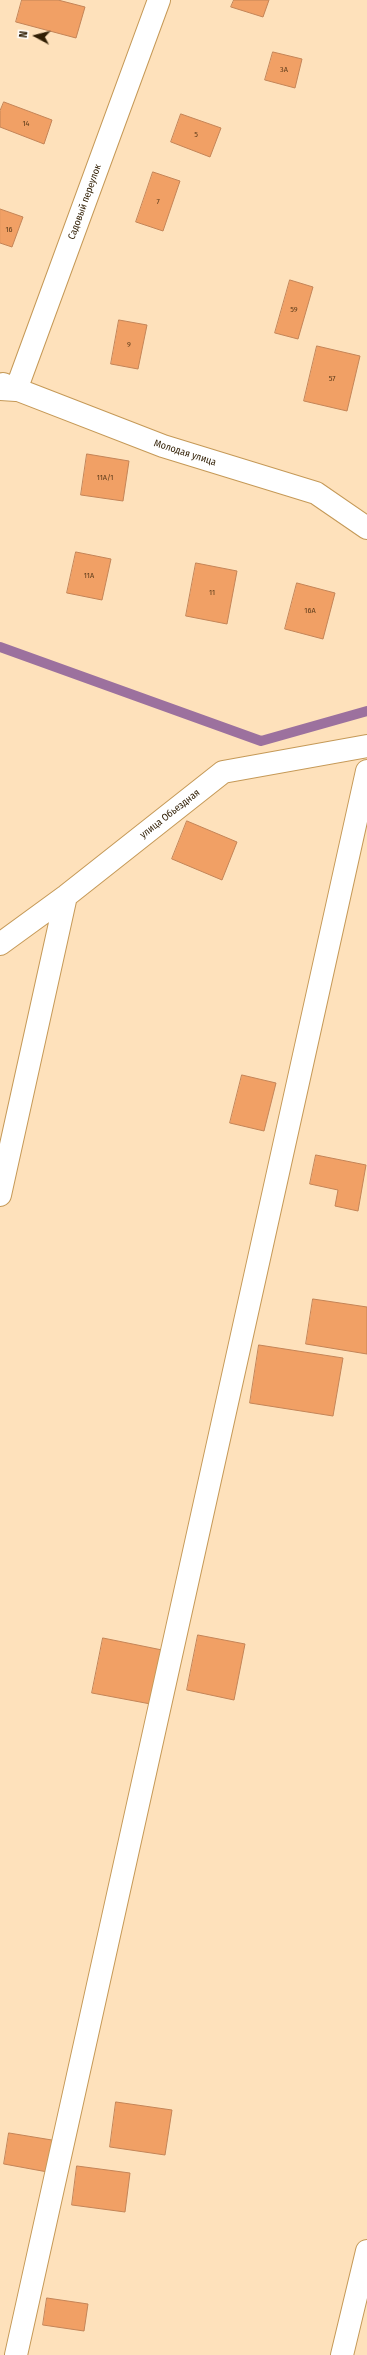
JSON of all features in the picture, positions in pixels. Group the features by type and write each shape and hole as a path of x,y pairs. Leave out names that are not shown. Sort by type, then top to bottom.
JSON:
{"street":[{"name":"Садовый переулок","path":"5,387 160,0"},
{"name":"Молодая улица","path":"5,387 163,446 316,493 367,528"},
{"name":"улица Обьездная","path":"0,944 66,896 223,772 367,746"},
{"path":"16,2355 367,771"},
{"path":"0,1195 66,896"},
{"path":"342,2355 367,2251"}],"building":[{"path":"22,0 58,0 85,7 76,38 16,22"},
{"path":"234,0 269,0 263,17 231,7"},
{"path":"273,52 302,59 295,88 265,80"},
{"path":"4,102 52,120 44,144 0,127 0,111"},
{"path":"181,114 221,128 210,157 171,142"},
{"path":"153,172 180,181 163,231 136,222"},
{"path":"0,209 23,217 12,247 0,243"},
{"path":"290,280 313,287 298,339 275,333"},
{"path":"119,320 147,325 138,369 111,364"},
{"path":"317,346 360,356 347,411 304,401"},
{"path":"87,454 129,461 123,501 81,495"},
{"path":"76,552 111,559 102,600 67,593"},
{"path":"196,563 237,571 227,624 186,616"},
{"path":"297,583 335,593 323,639 285,629"},
{"path":"187,821 237,842 222,880 172,859"},
{"path":"242,1075 276,1083 264,1131 230,1123"},
{"path":"316,1155 366,1165 358,1211 335,1206 338,1190 310,1184"},
{"path":"313,1299 367,1307 367,1354 306,1344"},
{"path":"259,1345 343,1358 333,1416 250,1403"},
{"path":"198,1635 245,1644 234,1700 187,1690"},
{"path":"103,1638 167,1651 156,1705 92,1693"},
{"path":"116,2102 172,2110 165,2155 110,2147"},
{"path":"9,2133 58,2141 53,2173 4,2164"},
{"path":"77,2166 130,2173 125,2212 72,2205"},
{"path":"47,2298 88,2304 84,2331 43,2325"}],"waterway":[{"path":"0,647 261,741 367,711"}]}
